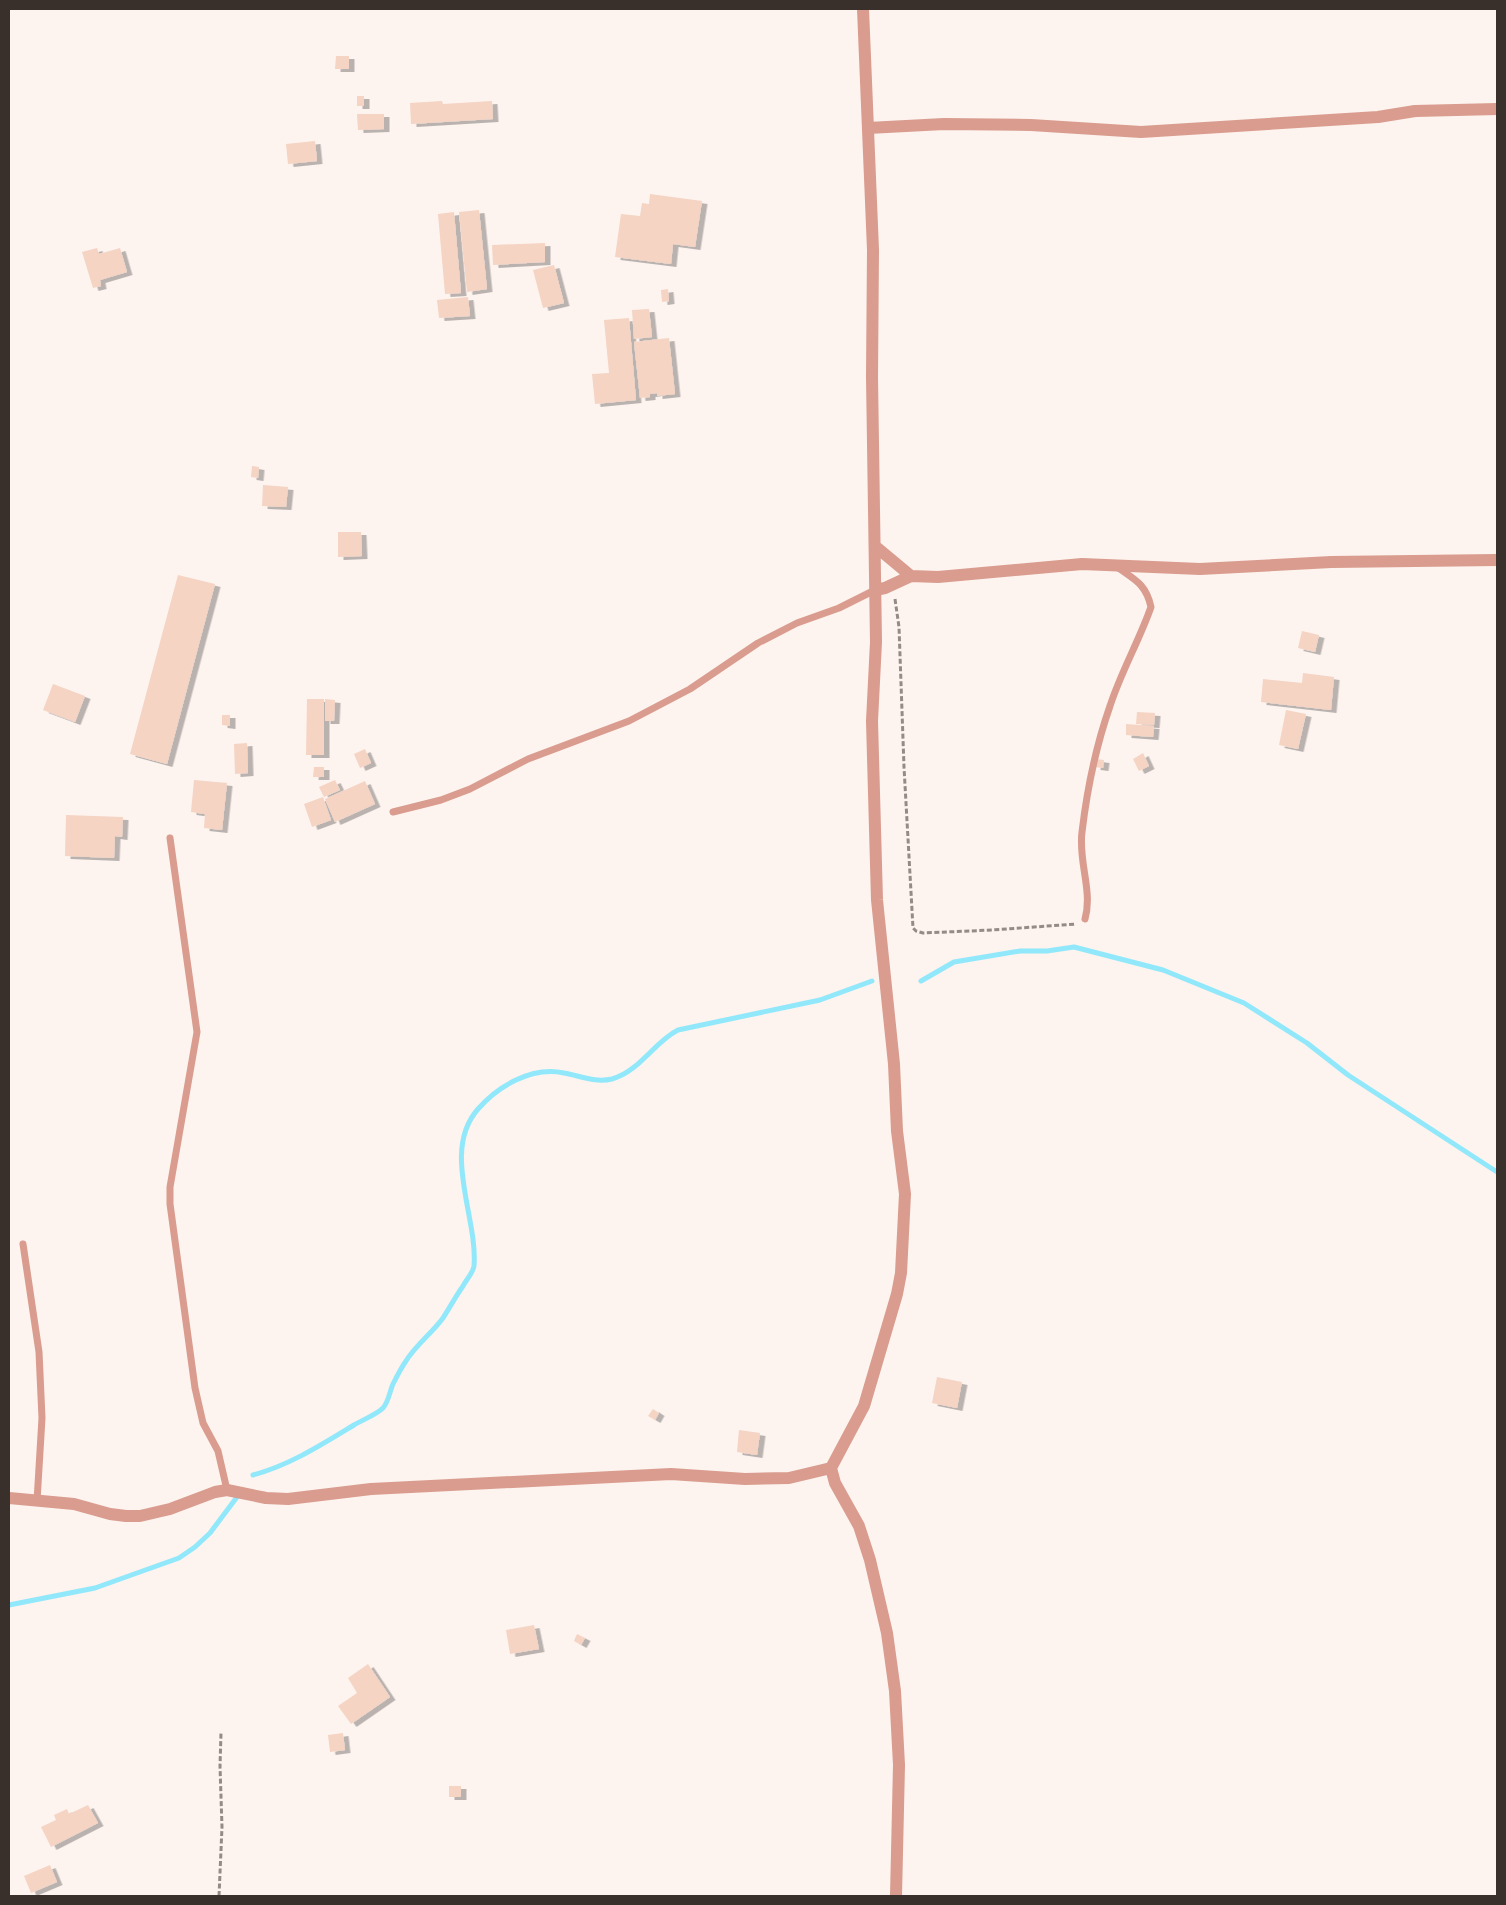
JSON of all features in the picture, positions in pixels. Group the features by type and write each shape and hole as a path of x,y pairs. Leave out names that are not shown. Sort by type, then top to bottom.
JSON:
{"street":[{"path":"863,9 873,250 872,377 876,642 872,721 877,900 894,1064 897,1131 905,1194 904,1236 897,1294 864,1406 831,1468 835,1483 859,1526 870,1560 887,1633 895,1692 899,1765 896,1896"},
{"path":"868,128 944,124 1031,125 1141,132 1378,117 1415,111 1497,109"},
{"path":"875,546 911,576"},
{"path":"874,590 911,576 938,577 1082,564 1200,570 1331,562 1497,560"},
{"path":"9,1498 74,1504 110,1514 140,1516 170,1509 215,1492 227,1490 266,1498 288,1499 371,1489 661,1474 745,1479 788,1478 831,1468"}],"lane":[{"path":"1085,919 1087,911 1086,883 1082,859 1082,834 1094,760 1110,704 1151,607 1148,594 1142,585 1114,565"},
{"path":"393,812 441,800 470,789 528,759 629,721 690,690 758,643 797,623 838,608 874,590"},
{"path":"170,838 197,1032 170,1187 170,1204 195,1388 203,1423 218,1451 227,1490"},
{"path":"23,1244 39,1352 42,1418 37,1500"}],"path":[{"path":"894,584 899,627 904,767 913,928 923,933 992,930 1080,923 1085,919"},
{"path":"219,1896 222,1827 221,1732"}],"building":[{"path":"336,56 349,56 349,69 335,69"},
{"path":"357,96 364,96 364,106 357,106"},
{"path":"442,101 443,104 492,101 493,119 411,124 410,103"},
{"path":"357,114 384,114 384,129 358,130"},
{"path":"315,141 317,161 288,164 286,144"},
{"path":"650,194 702,201 695,247 673,244 671,264 615,257 621,214 640,216 642,203 649,204"},
{"path":"479,210 487,289 467,292 459,212"},
{"path":"454,212 461,293 445,294 438,214"},
{"path":"545,243 545,262 493,265 492,245"},
{"path":"97,248 99,254 120,248 127,272 100,280 101,286 93,288 82,252"},
{"path":"554,265 564,303 543,308 533,270"},
{"path":"668,289 669,301 662,302 661,290"},
{"path":"468,297 470,316 439,318 437,300"},
{"path":"649,309 652,337 634,339 632,310"},
{"path":"629,318 636,400 595,404 592,374 609,373 604,320"},
{"path":"669,338 675,394 657,396 657,393 650,394 650,397 640,398 634,342"},
{"path":"252,466 259,467 258,478 251,477"},
{"path":"263,485 288,487 286,507 262,506"},
{"path":"338,532 361,532 362,556 338,557"},
{"path":"178,575 215,584 167,764 130,754"},
{"path":"1302,631 1319,635 1315,652 1298,648"},
{"path":"1303,673 1334,677 1331,710 1261,702 1263,679 1302,683"},
{"path":"53,684 85,696 75,722 43,710"},
{"path":"307,699 324,699 324,755 306,755"},
{"path":"325,699 335,700 334,721 325,721"},
{"path":"1286,710 1306,714 1298,749 1279,745"},
{"path":"1137,712 1155,713 1154,725 1136,724"},
{"path":"222,715 230,715 230,726 222,725"},
{"path":"1126,724 1154,726 1153,737 1126,735"},
{"path":"247,743 248,773 235,774 234,744"},
{"path":"365,749 371,763 360,768 354,754"},
{"path":"1143,753 1149,766 1139,771 1133,759"},
{"path":"1096,759 1104,760 1103,768 1095,767"},
{"path":"314,767 324,767 324,777 313,777"},
{"path":"194,780 227,783 222,830 204,828 205,814 191,812"},
{"path":"335,780 340,790 324,797 319,787"},
{"path":"365,781 375,804 335,822 325,799"},
{"path":"323,797 331,820 312,827 304,804"},
{"path":"66,815 123,817 122,837 115,836 114,858 65,856"},
{"path":"937,1377 962,1382 957,1408 932,1403"},
{"path":"653,1409 659,1413 655,1420 648,1416"},
{"path":"739,1430 760,1433 757,1455 737,1452"},
{"path":"534,1625 539,1649 510,1654 506,1630"},
{"path":"577,1634 585,1638 581,1645 574,1641"},
{"path":"368,1664 390,1697 351,1724 338,1706 357,1693 348,1678"},
{"path":"343,1733 345,1750 330,1752 328,1735"},
{"path":"449,1786 461,1786 461,1797 449,1797"},
{"path":"88,1805 98,1823 51,1847 41,1827 56,1820 54,1815 67,1809 69,1814"},
{"path":"50,1865 57,1882 31,1893 24,1876"}],"waterway":[{"path":"921,981 954,962 1020,951 1047,951 1074,947 1163,970 1244,1003 1307,1043 1348,1075 1497,1172"},
{"path":"253,1475 280,1466 305,1454 380,1411 386,1403 393,1384 404,1364 443,1318 471,1274 474,1266 474,1247 464,1185 462,1144 467,1126 478,1109 495,1093 516,1080 540,1072 564,1073 594,1080 612,1079 631,1070 669,1035 678,1030 820,1000 872,981"},
{"path":"9,1605 95,1588 179,1558 210,1533 237,1497"}]}
